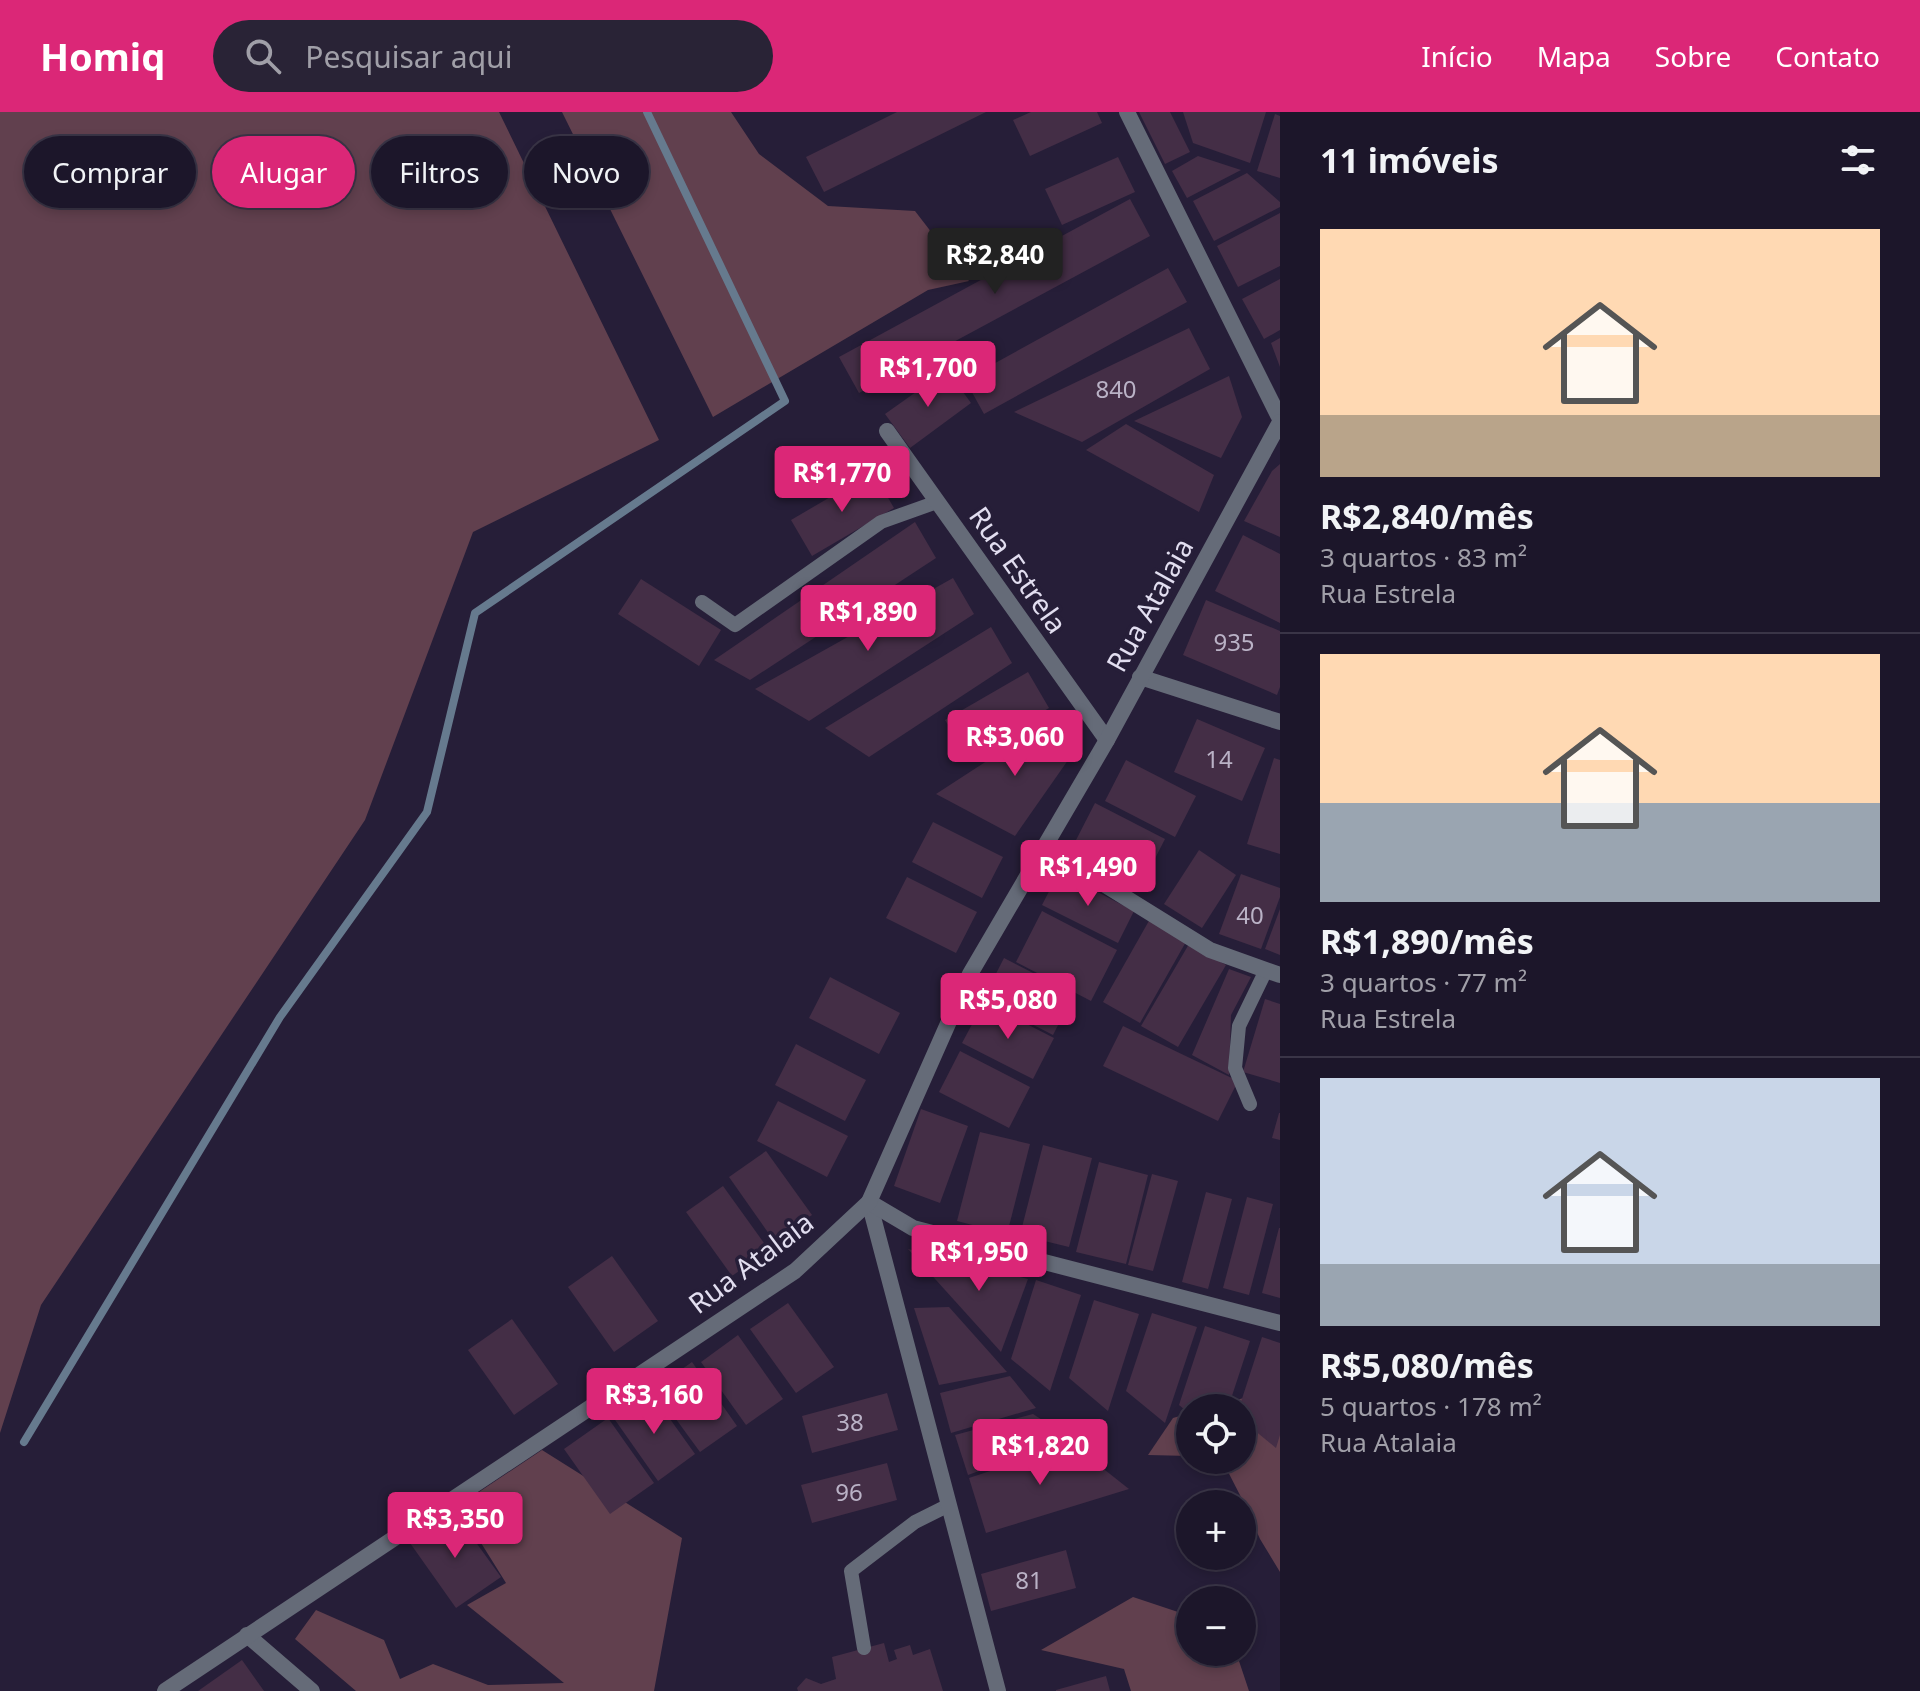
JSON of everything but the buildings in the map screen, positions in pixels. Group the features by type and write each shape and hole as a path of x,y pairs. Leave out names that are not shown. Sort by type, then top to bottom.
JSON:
{"street":[{"name":"Rua Atalaia","path":"165,1691 795,1271 869,1202 970,974 1107,740 1280,421 1127,112"},
{"name":"Rua Estrela","path":"887,431 1107,740"},
{"path":"1140,677 1280,722"},
{"path":"1044,847 1210,950 1273,973"},
{"path":"869,1202 913,1228 1280,1323"},
{"path":"869,1202 998,1691"},
{"path":"247,1635 312,1691"}],"lane":[{"path":"702,602 735,625 881,522 937,502"},
{"path":"1250,1104 1235,1068 1239,1026 1273,973"},
{"path":"864,1648 851,1571 915,1522 949,1505"}],"shaded area":[{"path":"0,112 499,112 524,163 524,208 546,208 659,440 473,532 365,820 41,1305 0,1433"},
{"path":"562,112 731,112 759,154 828,206 915,211 969,281 928,290 713,417 610,208 649,208 649,136 574,136"},
{"path":"1280,1391 1280,1572 1256,1530 1256,1490 1237,1490 1229,1474 1256,1474 1256,1395"},
{"path":"1176,1417 1176,1456 1148,1455"},
{"path":"542,1450 682,1538 654,1691 356,1691 295,1639 316,1610 384,1640 400,1679 433,1664 488,1685 564,1683 467,1605 506,1583 458,1506"},
{"path":"1133,1597 1176,1611 1176,1666 1241,1666 1249,1691 1131,1691 1124,1669 1041,1650"}],"waterway":[{"path":"24,1442 280,1017 427,812 475,613 785,401 647,112"}]}
